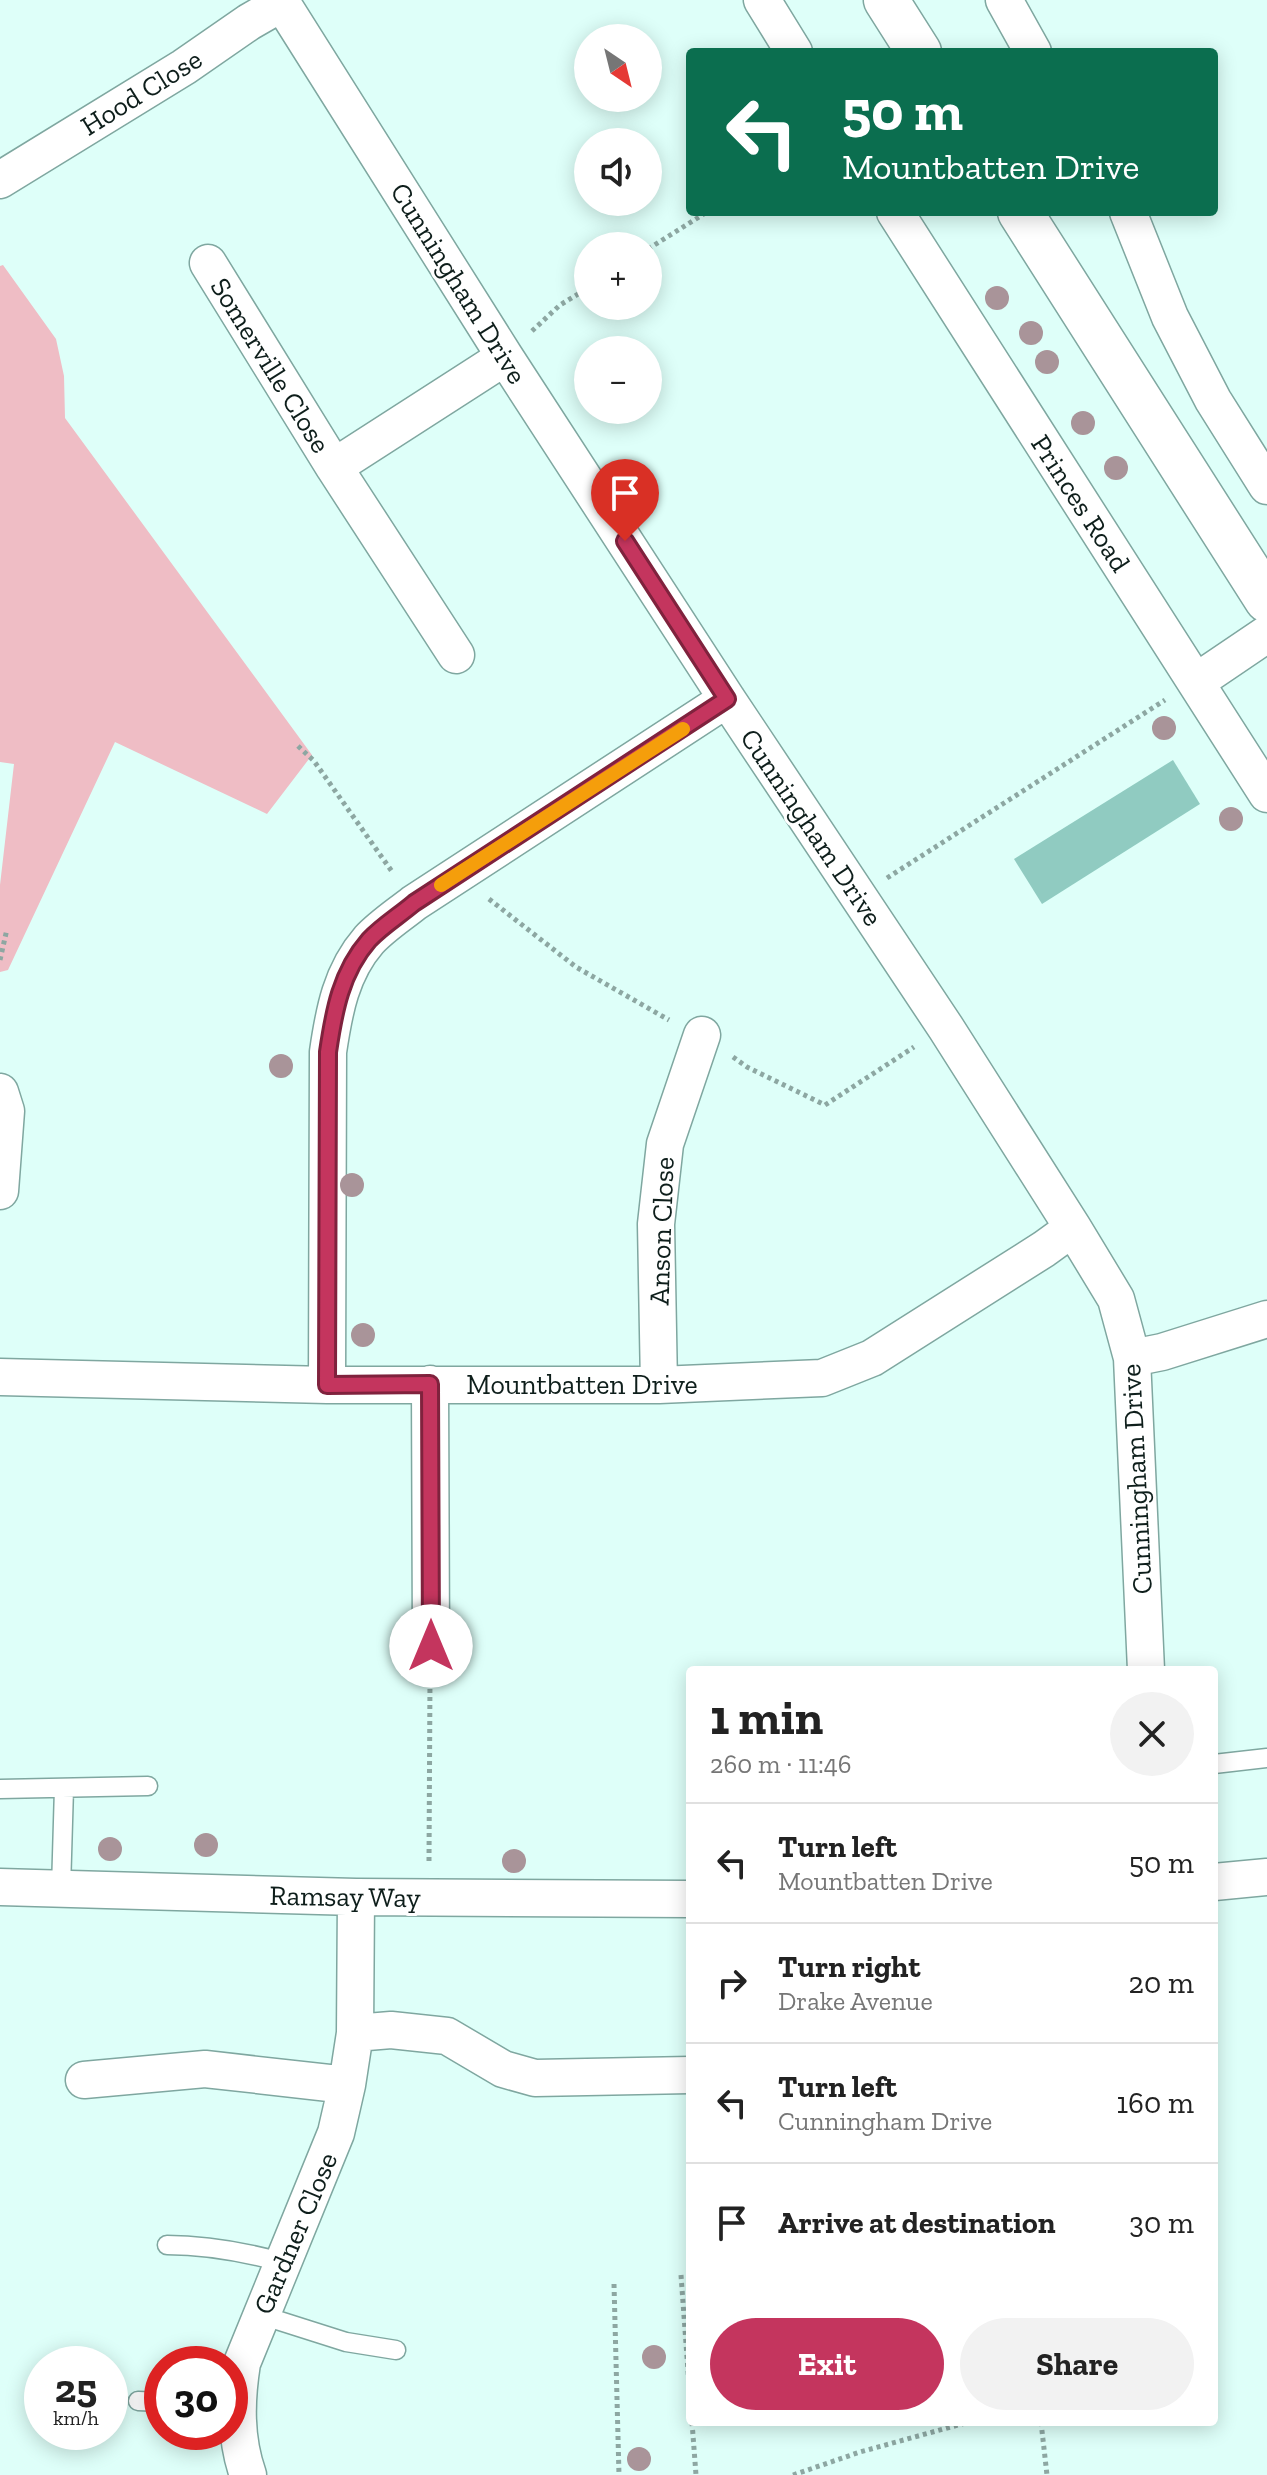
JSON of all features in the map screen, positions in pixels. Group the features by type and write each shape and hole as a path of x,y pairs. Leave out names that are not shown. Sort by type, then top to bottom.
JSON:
{"street":[{"path":"762,0 792,48"},
{"path":"886,0 916,48"},
{"path":"1004,0 1031,48"},
{"name":"Hood Close","path":"0,180 184,67 281,1"},
{"name":"Cunningham Drive","path":"281,1 505,357 859,896 1116,1299 1132,1358 1146,1666"},
{"name":"Princes Road","path":"898,216 1267,794"},
{"path":"1023,216 1267,600"},
{"path":"1130,216 1170,317 1213,400 1267,486"},
{"name":"Somerville Close","path":"208,263 334,467 456,655"},
{"name":"Somerville Close","path":"334,467 505,357"},
{"path":"1196,682 1267,634"},
{"path":"327,1385 328,1052 335,1005 348,969 370,939 414,903 727,699"},
{"name":"Anson Close","path":"659,1385 656,1224 665,1144 702,1035"},
{"path":"0,1092 6,1111 0,1191"},
{"name":"Mountbatten Drive","path":"0,1377 327,1385 659,1385 822,1378 872,1358 1073,1228"},
{"path":"1132,1358 1162,1352 1267,1319"},
{"path":"430,1384 431,1646"},
{"path":"1218,1882 1267,1877"},
{"name":"Ramsay Way","path":"0,1887 356,1897 686,1899"},
{"name":"Gardner Close","path":"248,2348 336,2133 355,2033 356,1897"},
{"path":"355,2033 391,2030 447,2036 503,2069 535,2078 686,2075"},
{"path":"84,2080 205,2069 347,2085"},
{"name":"Gardner Close","path":"242,2450 248,2475"}],"lane":[{"path":"1218,1764 1267,1758"},
{"path":"0,1789 148,1786"},
{"path":"61,1889 64,1788"},
{"path":"167,2245 194,2245 248,2253 281,2262"},
{"path":"261,2315 346,2342 396,2350"},
{"path":"138,2401 144,2401"}],"path":[{"path":"662,240 701,216"},
{"path":"505,357 560,305 574,296"},
{"path":"859,896 1145,711 1196,682"},
{"path":"298,746 314,761 414,903"},
{"path":"0,960 7,929"},
{"path":"428,1898 431,1646"},
{"path":"681,2275 686,2343"},
{"path":"614,2284 619,2475"},
{"path":"692,2426 696,2475"},
{"path":"793,2475 860,2452 954,2426"},
{"path":"1041,2426 1047,2475"}],"shaded area":[{"path":"3,265 56,339 64,376 65,418 312,755 267,814 115,742 8,970 0,972 0,885 14,764 0,762 0,266"}],"building":[{"path":"1173,760 1200,804 1042,904 1014,859"}],"slow traffic":[{"path":"441,885 683,729"}],"route":[{"path":"431,1646 430,1384 327,1385 328,1052 335,1005 348,969 370,939 414,903 727,699 625,541"}]}
